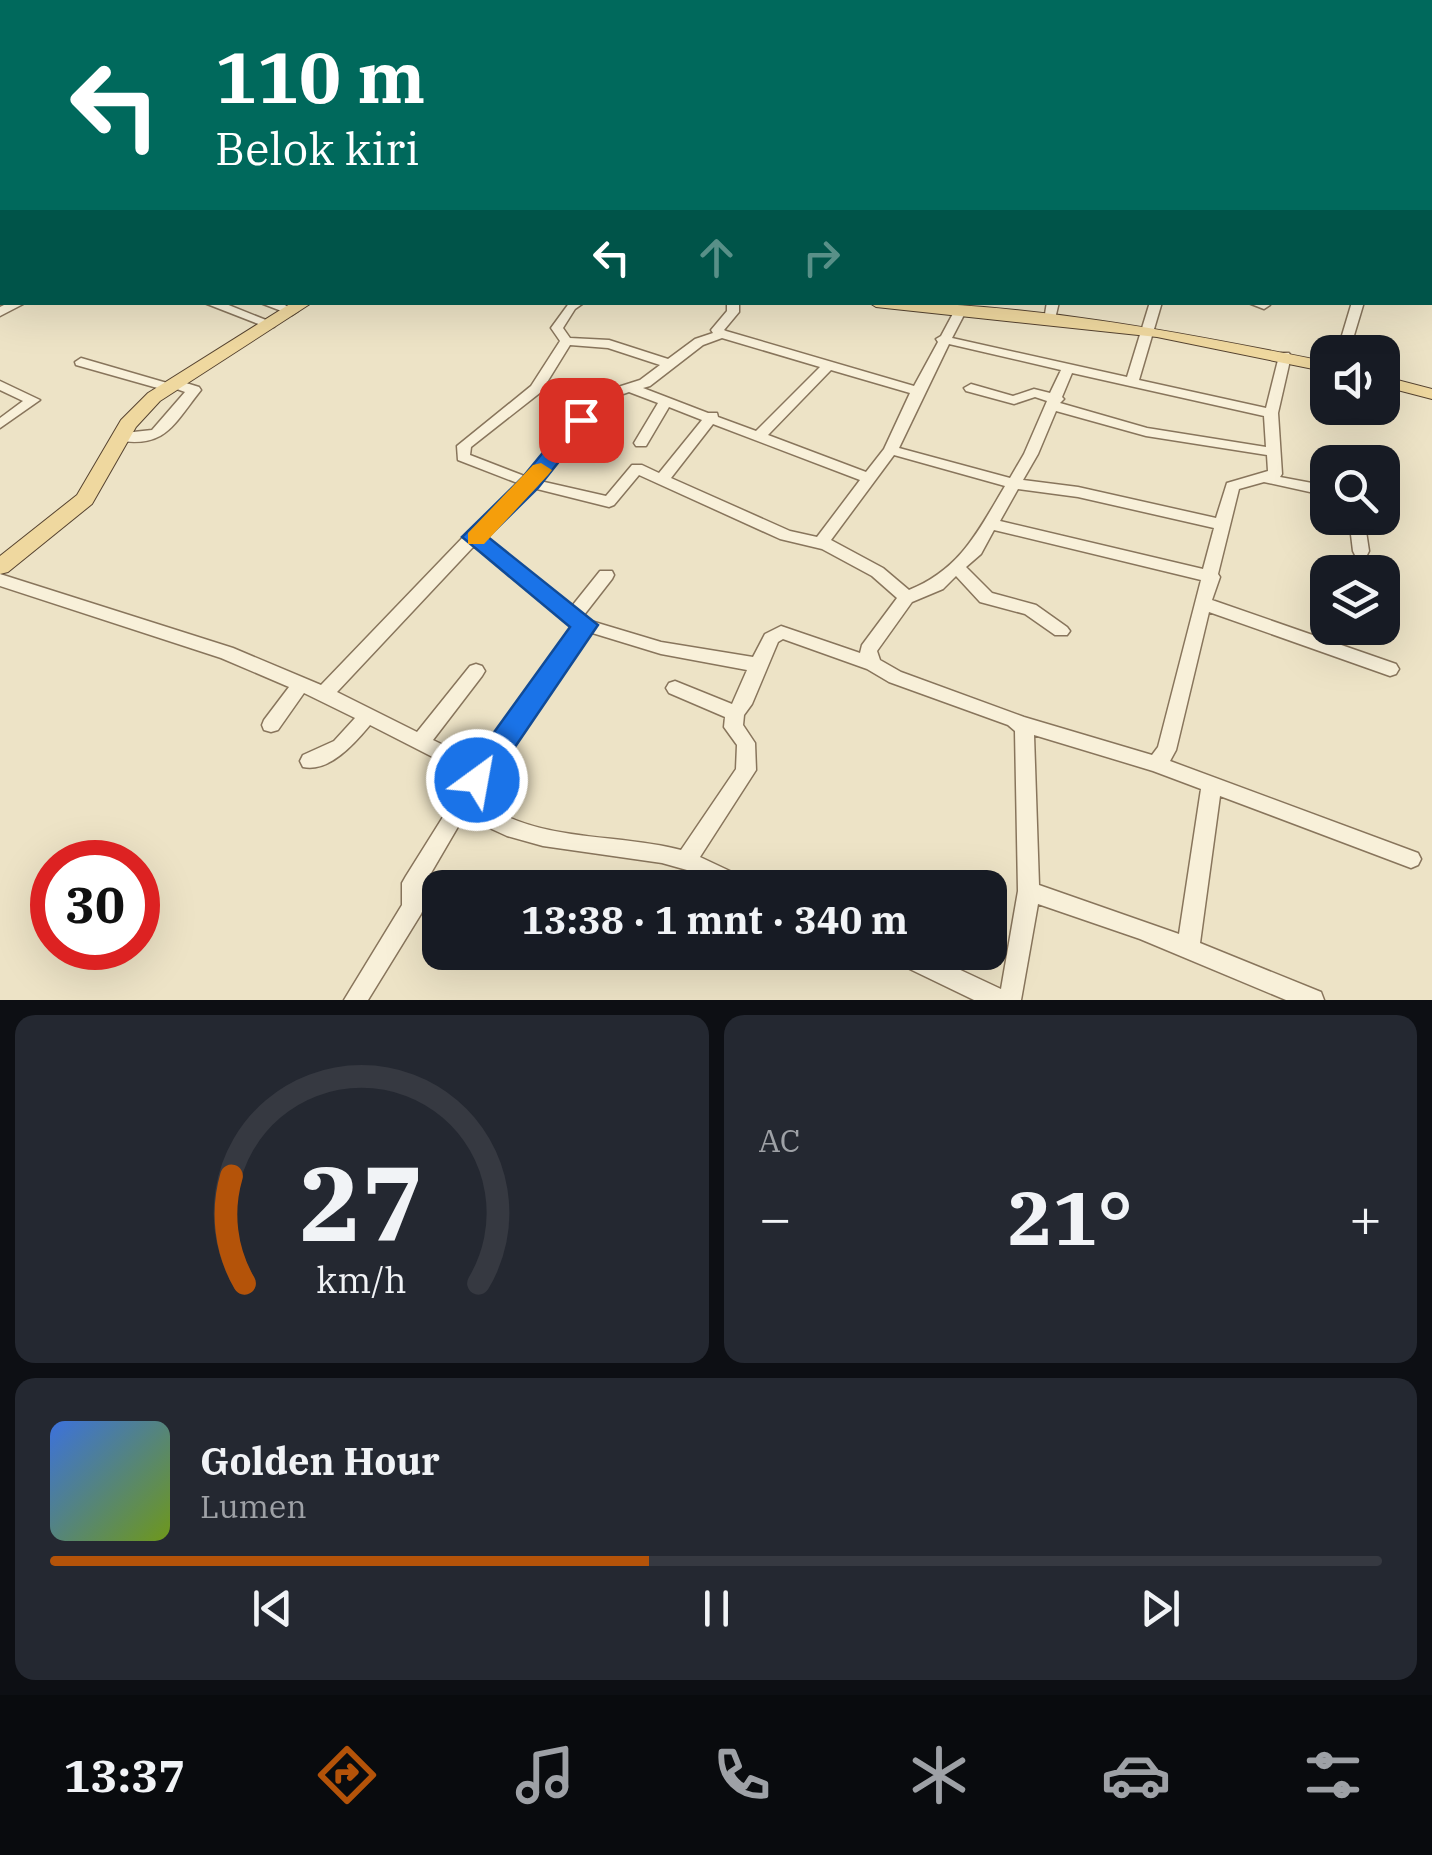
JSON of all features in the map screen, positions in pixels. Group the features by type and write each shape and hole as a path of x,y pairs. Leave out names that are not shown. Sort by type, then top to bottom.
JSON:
{"main road":[{"path":"917,305 1052,311 1310,362"},
{"path":"0,568 76,508 128,437 139,410 298,307"},
{"path":"1400,386 1432,394"}],"street":[{"path":"216,305 270,324"},
{"path":"574,305 556,328 566,341 610,344 670,364"},
{"path":"735,305 718,330 722,334 918,391"},
{"path":"1132,382 1155,305"},
{"path":"1347,335 1357,305"},
{"path":"824,544 823,537 891,450 942,339 971,309"},
{"path":"324,694 530,483 594,404 601,398 633,389 699,342 722,334"},
{"path":"942,339 1271,413"},
{"path":"566,341 536,389 460,450 463,456 530,483 610,502 637,468 786,535 824,544 867,564 898,586 906,598"},
{"path":"1269,479 1275,474 1271,413 1286,356"},
{"path":"82,362 194,390 173,411 163,432 154,438 128,437"},
{"path":"761,434 829,365"},
{"path":"873,664 868,650 906,598 924,592 959,569 991,524 1056,402 1068,368"},
{"path":"0,385 33,398 0,424"},
{"path":"971,388 1014,400 1034,392 1146,432 1272,452"},
{"path":"633,389 761,434 870,479"},
{"path":"641,443 666,401"},
{"path":"662,480 712,416"},
{"path":"891,450 1012,483 1078,492 1220,524"},
{"path":"1156,764 1167,750 1232,486 1269,479 1310,487"},
{"path":"991,524 1212,577"},
{"path":"1358,535 1360,551"},
{"path":"474,537 579,621 661,648 758,665"},
{"path":"959,569 986,598 1030,609 1061,631"},
{"path":"355,1000 414,907 413,883 606,575"},
{"path":"0,580 228,653 302,684 419,743 473,783"},
{"path":"1204,604 1390,669"},
{"path":"686,860 746,770 746,742 733,727 734,713 743,704 771,638 781,632 1022,724 1156,764 1411,859"},
{"path":"419,743 476,671"},
{"path":"271,725 302,684"},
{"path":"675,688 734,713"},
{"path":"310,761 340,746 367,716"},
{"path":"1010,1000 1029,891 1026,738 1022,724"},
{"path":"473,783 469,804 540,836 686,860 707,870"},
{"path":"1188,949 1212,784"},
{"path":"1029,891 1188,949 1264,990 1313,1000"},
{"path":"935,970 999,1000"}],"slow traffic":[{"path":"476,539 541,470"}],"route":[{"path":"477,780 585,625 474,537 530,483 581,420"}]}
